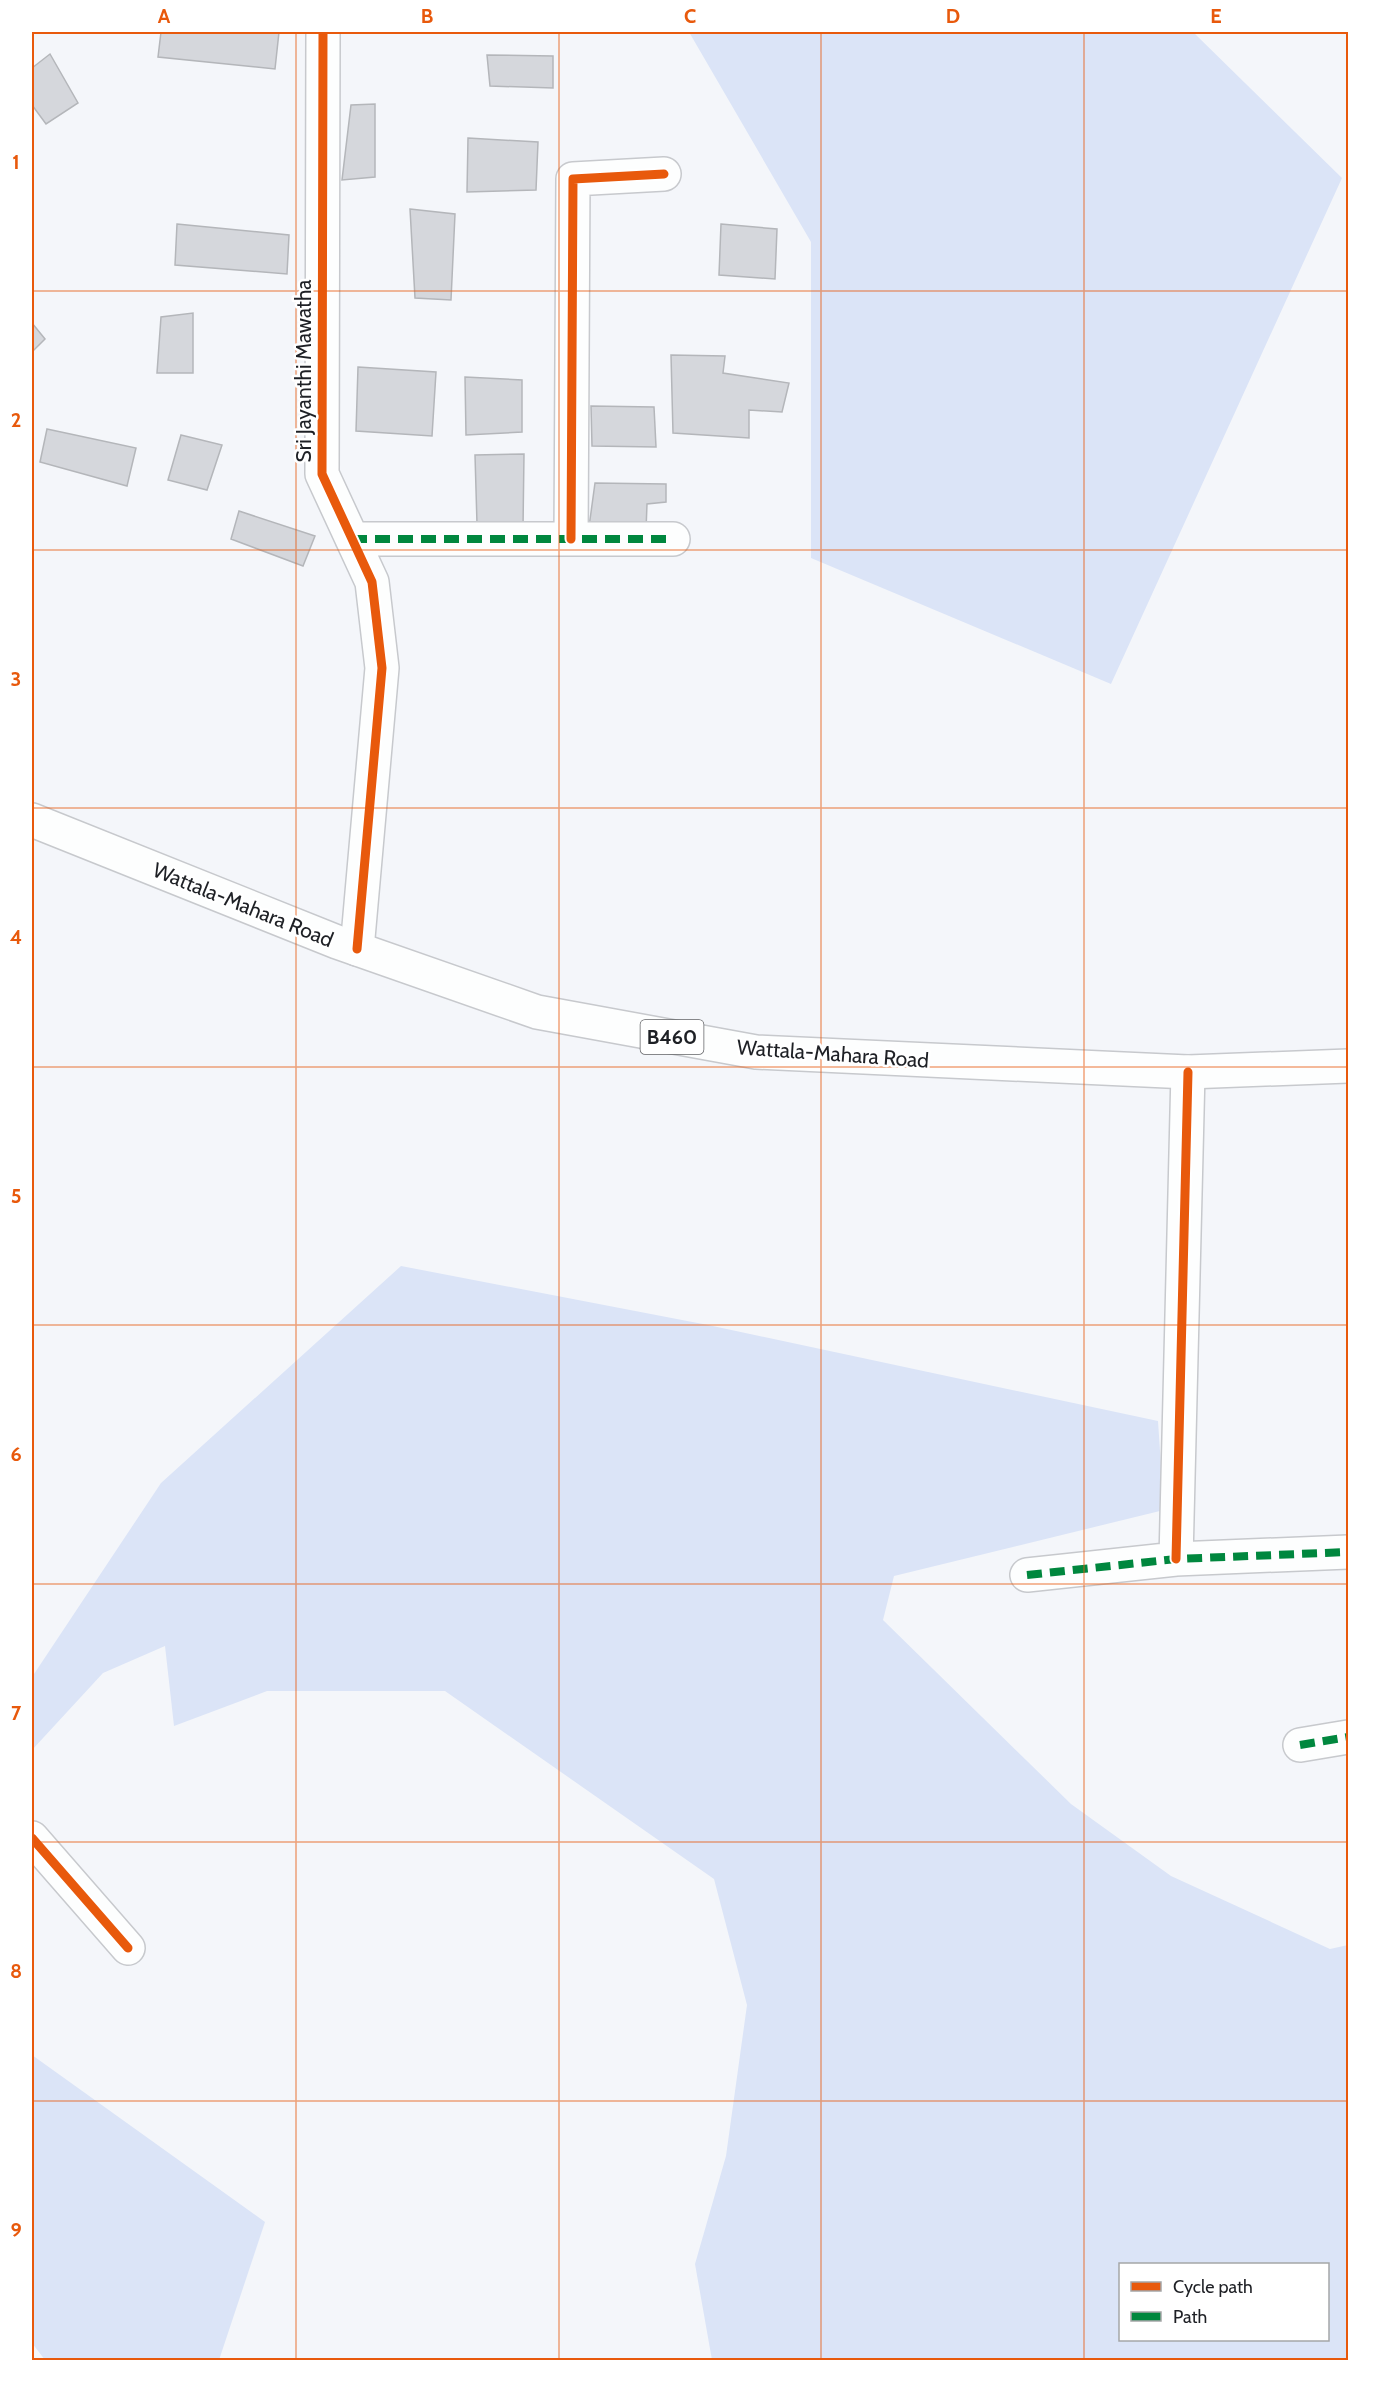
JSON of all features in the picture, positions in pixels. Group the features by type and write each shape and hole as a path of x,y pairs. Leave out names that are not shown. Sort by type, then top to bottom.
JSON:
{"street":[{"name":"Sri Jayanthi Mawatha","path":"322,32 322,474 372,582 382,668 357,949"},
{"path":"572,539 573,178 664,174"},
{"path":"352,539 673,540"},
{"name":"Wattala-Mahara Road","path":"32,820 357,949 537,1012 756,1052 1188,1072 1348,1066"},
{"path":"1176,1559 1188,1072"},
{"path":"1027,1575 1176,1559 1348,1552"},
{"path":"1300,1745 1348,1737"},
{"path":"32,1838 128,1948"}],"shaded area":[{"path":"689,32 1193,32 1342,178 1111,684 811,558 811,242"},
{"path":"401,1266 708,1325 1158,1421 1164,1510 894,1576 883,1620 1071,1804 1171,1876 1330,1949 1348,1945 1348,2360 712,2360 695,2264 726,2156 747,2005 714,1879 445,1691 267,1691 174,1726 165,1646 103,1673 32,1750 32,1677 161,1483"},
{"path":"32,2055 265,2222 219,2360 45,2360 32,2343"}],"building":[{"path":"161,32 279,32 275,69 158,57"},
{"path":"50,54 78,103 46,124 32,105 32,68"},
{"path":"487,55 553,56 553,88 490,86"},
{"path":"375,104 375,177 342,180 351,105"},
{"path":"468,138 538,142 536,190 467,192"},
{"path":"410,209 455,214 451,300 415,298"},
{"path":"177,224 289,235 287,274 175,265"},
{"path":"721,224 777,229 775,279 719,275"},
{"path":"193,313 193,373 157,373 161,317"},
{"path":"32,323 45,339 32,352"},
{"path":"671,355 725,356 723,373 789,383 782,412 749,410 749,438 673,433"},
{"path":"358,367 436,372 432,436 356,431"},
{"path":"465,377 522,380 522,432 466,435"},
{"path":"591,406 654,407 656,447 592,446"},
{"path":"47,429 136,448 127,486 40,462"},
{"path":"181,435 222,445 207,490 168,480"},
{"path":"524,454 523,528 477,524 475,455"},
{"path":"595,483 666,484 666,502 647,504 646,530 589,527"},
{"path":"239,511 315,536 303,566 231,539"}],"marked path":[{"path":"352,539 673,539"},
{"path":"1027,1575 1176,1559 1348,1552"},
{"path":"1300,1745 1348,1737"}],"cycle path":[{"path":"323,32 322,474 372,582 382,668 357,949"},
{"path":"571,539 573,179 664,174"},
{"path":"1176,1559 1188,1072"},
{"path":"32,1838 128,1948"}]}
